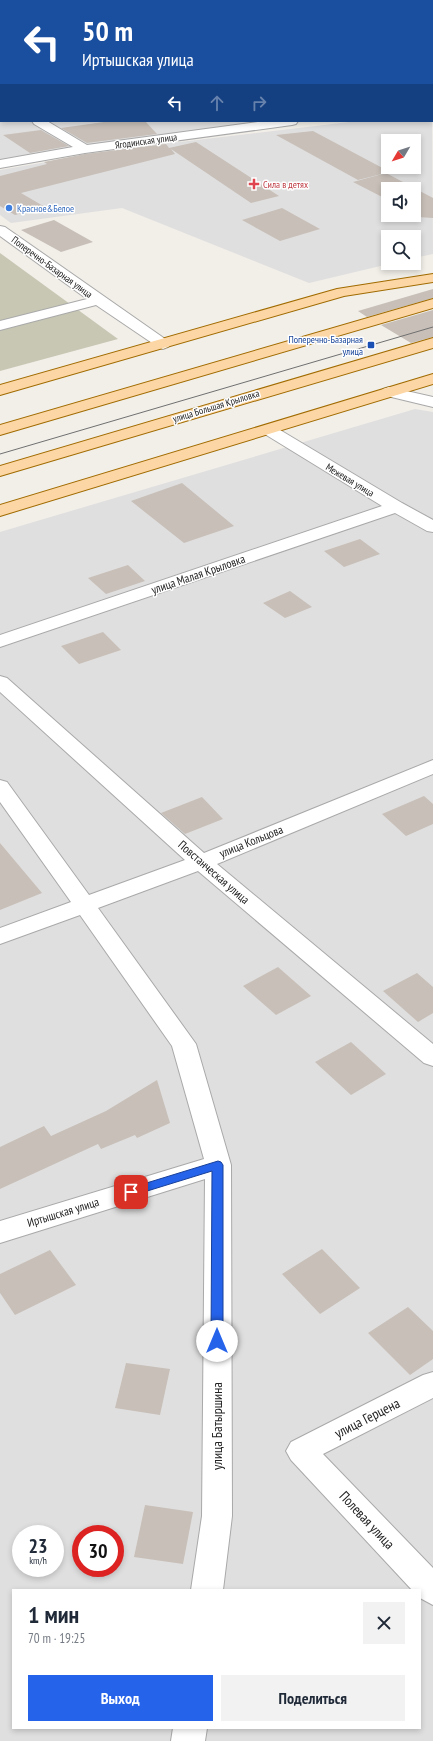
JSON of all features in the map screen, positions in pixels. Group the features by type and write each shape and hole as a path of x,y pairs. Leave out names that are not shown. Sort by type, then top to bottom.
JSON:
{"main road":[{"path":"0,390 342,292 433,278"},
{"path":"0,430 433,303"},
{"name":"улица Большая Крыловка","path":"0,470 433,343"},
{"path":"0,511 433,379"}],"street":[{"path":"40,122 85,149"},
{"name":"Ягодинская улица","path":"0,164 239,124 274,122"},
{"name":"Поперечно-Базарная улица","path":"0,230 163,344"},
{"path":"0,326 98,300"},
{"path":"390,392 433,402"},
{"name":"Межевая улица","path":"269,430 396,507 433,527"},
{"name":"улица Малая Крыловка","path":"0,641 396,507"},
{"name":"Повстанческая улица","path":"0,682 201,862 433,1057"},
{"name":"улица Кольцова","path":"0,936 83,904 201,862 433,766"},
{"path":"0,787 184,1044 218,1165"},
{"name":"Иртышская улица","path":"0,1232 218,1165"},
{"name":"улица Батыршина","path":"207,1589 217,1516 218,1165"},
{"name":"улица Герцена","path":"301,1451 433,1384"},
{"name":"Полевая улица","path":"301,1451 433,1590"},
{"path":"188,1741 190,1729"}],"shaded area":[{"path":"0,122 286,122 0,164"},
{"path":"350,122 432,122 433,254 421,257 421,230 381,230 381,266 309,283 122,208 11,223 0,215 0,170 129,148"},
{"path":"0,253 118,339 0,371"},
{"path":"415,409 433,412 433,1741 0,1741 0,532"}],"building":[{"path":"104,122 146,122 157,134 87,143 61,128"},
{"path":"41,130 69,146 30,153 3,135"},
{"path":"313,131 381,167 382,174 358,180 276,135"},
{"path":"196,142 279,196 251,203 171,149 175,154 21,193 45,207 15,215 0,206 0,176 47,164 44,162 85,154 166,144 169,148"},
{"path":"382,174 388,174 403,182 381,182 381,196 353,182"},
{"path":"421,192 433,198 433,218 421,217"},
{"path":"282,208 320,229 280,241 242,220"},
{"path":"54,220 93,242 61,252 21,230"},
{"path":"433,289 433,298 367,317 358,311"},
{"path":"433,310 433,337 411,343 381,325"},
{"path":"182,483 234,526 184,543 131,501"},
{"path":"360,539 380,554 344,567 324,551"},
{"path":"128,565 145,581 106,594 88,578"},
{"path":"290,591 312,607 285,618 263,603"},
{"path":"103,632 121,650 79,664 61,646"},
{"path":"424,796 433,804 433,824 406,836 382,814"},
{"path":"202,797 223,819 185,834 161,813"},
{"path":"0,843 42,893 0,910"},
{"path":"278,967 311,996 276,1015 243,986"},
{"path":"417,973 433,987 433,1013 418,1022 383,991"},
{"path":"351,1042 386,1074 351,1095 315,1062"},
{"path":"157,1080 170,1123 137,1138 135,1135 101,1149 98,1144 0,1189 0,1147 44,1126 51,1136 106,1111"},
{"path":"322,1249 360,1288 320,1314 282,1274"},
{"path":"50,1250 76,1285 15,1315 0,1293 0,1274"},
{"path":"408,1307 433,1331 433,1359 410,1375 368,1333"},
{"path":"126,1363 170,1369 160,1415 115,1408"},
{"path":"145,1505 193,1512 183,1564 134,1557"}],"tram line":[{"path":"0,454 433,327"}],"place":[{"name":"Сила в детях","path":"254,184"},
{"name":"Красное&Белое","path":"9,208"},
{"name":"Поперечно-Базарная улица","path":"371,345"}],"route":[{"path":"131,1192 218,1165 217,1341"}]}
